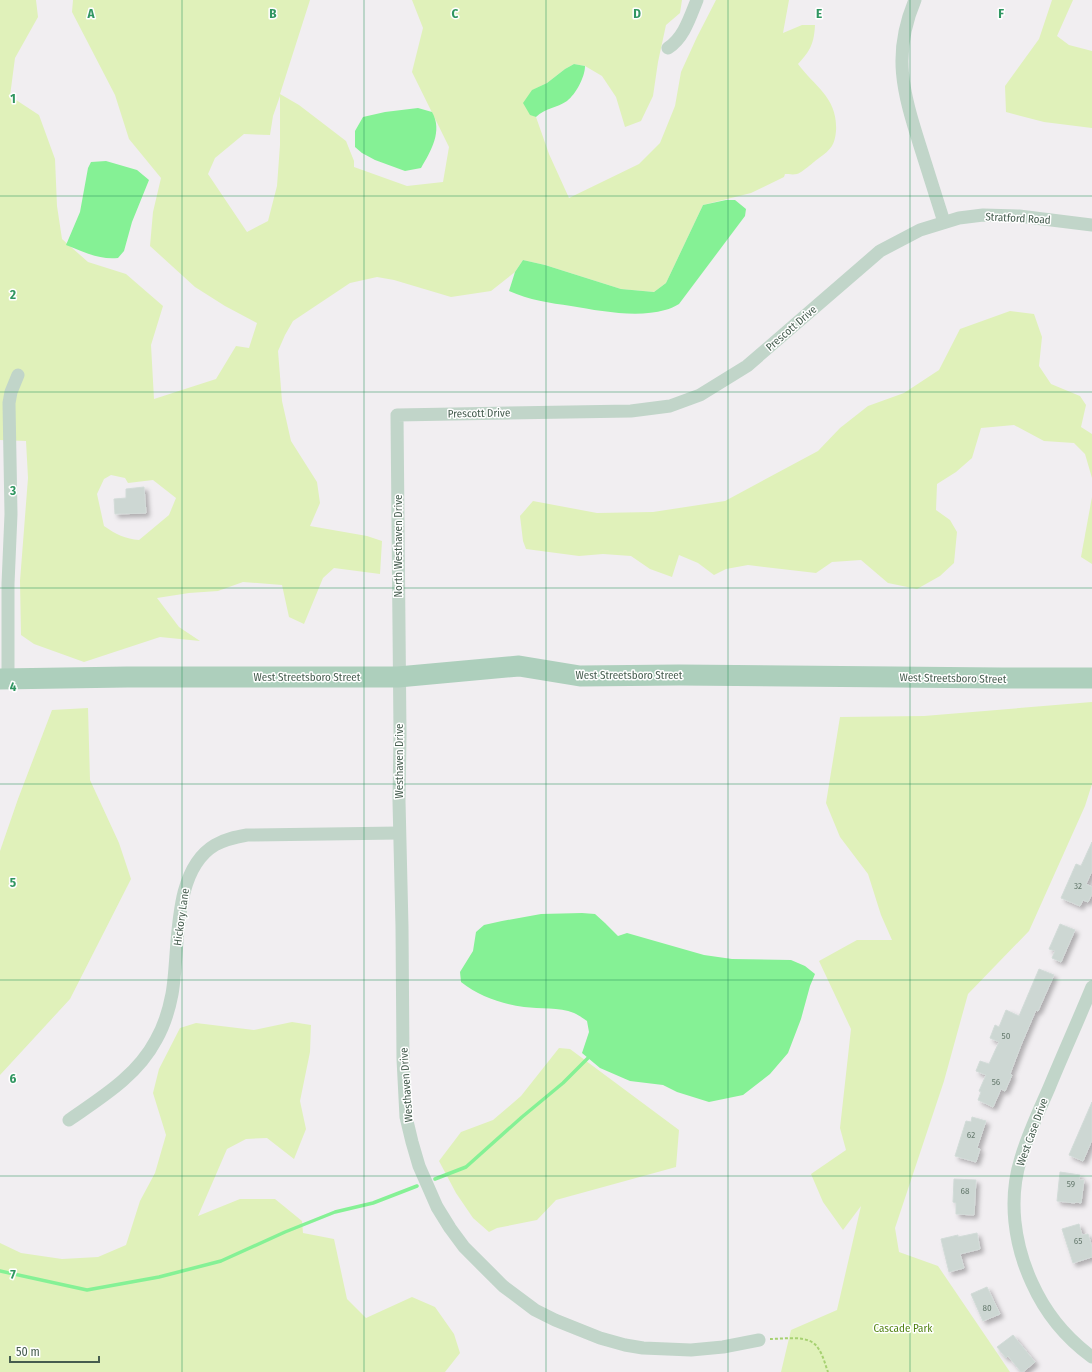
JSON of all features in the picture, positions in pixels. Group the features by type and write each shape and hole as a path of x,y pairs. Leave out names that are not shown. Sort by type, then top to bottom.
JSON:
{"main road":[{"name":"West Streetsboro Street","path":"4,679 127,677 398,677 519,666 580,676 679,675 1092,678"}],"street":[{"path":"668,48 675,44 683,32 697,0"},
{"path":"915,0 902,46 903,83 907,104 944,222"},
{"name":"Stratford Road","path":"944,222 959,218 1000,215 1092,225"},
{"name":"Prescott Drive","path":"397,415 631,411 670,406 700,395 747,366 880,251 920,230 944,222"},
{"path":"4,679 11,514 9,403 11,392 18,375"},
{"name":"North Westhaven Drive","path":"397,415 398,677"},
{"name":"Westhaven Drive","path":"398,677 400,733 399,833 402,927 403,1059 406,1117 419,1166 437,1207 464,1247 488,1272 522,1301 535,1310 555,1320 591,1335 625,1345 672,1350 724,1347 759,1340"},
{"name":"Hickory Lane","path":"69,1120 118,1086 138,1066 156,1041 166,1018 172,994 184,889 190,872 200,857 210,848 229,838 247,834 399,833"},
{"name":"West Case Drive","path":"1092,987 1029,1134 1020,1159 1014,1202 1020,1253 1026,1271 1038,1296 1057,1323 1073,1342 1092,1357"}],"path":[{"path":"759,1340 800,1338 810,1341 818,1347 828,1372"}],"green space":[{"path":"0,0 36,0 38,17 15,58 10,96 39,115 55,159 57,206 62,239 88,262 126,274 163,306 151,345 154,399 216,379 236,346 249,348 257,323 225,306 195,287 150,246 153,212 161,178 129,139 115,95 72,12 73,0 310,0 280,94 299,105 346,141 354,161 354,167 407,186 443,182 449,147 412,72 423,28 412,0 682,0 680,13 666,25 658,62 653,96 641,121 625,127 616,97 602,76 585,66 574,64 547,83 533,90 530,114 536,117 549,154 569,198 639,164 660,143 675,106 681,72 716,0 789,0 783,33 802,25 815,25 814,37 811,46 806,55 798,64 824,94 833,110 836,120 836,131 835,140 832,146 823,155 799,173 785,174 784,177 751,193 703,205 666,283 654,292 621,289 545,265 523,260 515,272 491,291 451,297 394,280 377,277 350,283 293,321 278,351 282,401 291,441 317,482 320,503 310,526 367,536 382,541 380,574 334,568 323,578 304,624 289,617 282,585 243,582 218,591 189,593 157,598 179,627 200,641 160,637 84,662 34,644 21,635 20,581 28,478 26,441 0,440","holes":["280,96 280,145 277,186 268,221 247,232 208,174 215,158 244,134 270,135 273,116","111,475 125,478 128,483 153,480 176,498 169,515 139,540 121,536 104,526 97,494 104,479"]},
{"path":"1052,0 1073,0 1057,36 1069,45 1092,51 1092,128 1044,122 1006,112 1005,86 1039,39"},
{"path":"1010,311 1034,314 1042,337 1039,366 1051,384 1080,396 1086,405 1081,427 1092,434 1092,478 1085,454 1074,443 1044,441 1014,425 981,428 972,458 956,472 937,484 936,510 950,520 957,532 954,563 940,576 917,589 888,583 861,560 832,562 816,573 748,565 726,569 714,575 698,563 679,555 672,577 650,569 631,556 603,554 579,556 526,549 523,541 520,516 533,501 597,513 653,512 725,501 818,451 840,428 868,406 904,393 939,370 960,329"},
{"path":"1092,497 1092,564 1081,557"},
{"name":"Cascade Park","path":"1092,702 1092,784 1085,806 1029,931 968,994 944,1081 895,1228 899,1252 938,1266 1010,1372 781,1372 791,1330 837,1310 861,1206 843,1230 823,1202 811,1174 846,1150 840,1128 851,1029 819,961 857,940 892,940 881,915 868,874 840,837 826,803 840,717 924,716"},
{"path":"88,708 90,780 119,843 131,879 70,999 0,1075 0,851 52,710"},
{"path":"292,1022 311,1025 310,1052 300,1101 306,1129 294,1159 267,1138 246,1139 227,1149 198,1216 240,1199 275,1199 302,1221 303,1233 334,1239 347,1299 366,1318 412,1297 435,1307 454,1334 460,1353 445,1372 0,1372 0,1243 21,1253 62,1259 98,1257 126,1245 140,1201 155,1173 166,1135 153,1093 159,1069 180,1028 196,1023 254,1030"},
{"path":"559,1048 570,1049 679,1130 676,1167 556,1200 537,1220 497,1228 489,1232 473,1218 456,1193 439,1161 461,1132 493,1120 521,1096"}],"shaded area":[{"path":"574,64 585,66 585,70 574,94 567,101 543,112 536,117 530,115 523,103 532,90 547,83"},
{"path":"418,108 432,112 436,126 436,134 432,148 421,168 405,171 375,160 362,153 355,147 355,131 363,117 385,112"},
{"path":"106,161 137,170 149,180 132,222 124,251 118,258 98,257 66,245 80,212 88,168 91,162"},
{"path":"726,200 735,200 746,209 745,216 679,304 667,310 631,314 606,312 540,301 509,291 515,272 523,260 545,265 621,289 654,292 666,283 703,205"},
{"path":"541,914 595,914 618,936 627,933 704,955 732,959 791,960 805,966 815,974 810,986 801,1019 788,1053 770,1074 743,1095 709,1102 677,1092 663,1085 630,1081 600,1068 582,1053 589,1032 587,1021 574,1013 549,1008 524,1007 507,1004 491,999 461,982 460,972 473,951 476,932 484,925"}],"building":[{"path":"144,487 146,513 115,514 114,499 126,498 126,489"},
{"path":"1092,842 1092,871 1086,884 1092,887 1092,894 1088,902 1083,900 1080,906 1061,898 1076,864 1081,866"},
{"path":"1060,924 1075,930 1061,962 1052,958 1055,951 1049,949"},
{"path":"1039,969 1054,975 1038,1011 1036,1010 1021,1045 1010,1074 1012,1075 1005,1091 1001,1089 993,1107 978,1100 981,1092 979,1091 986,1075 976,1071 980,1061 989,1064 999,1042 990,1038 995,1025 999,1027 1006,1010 1019,1016"},
{"path":"1092,1102 1092,1140 1083,1161 1069,1155"},
{"path":"972,1117 986,1121 977,1148 980,1149 976,1162 955,1156 966,1121 971,1122"},
{"path":"1060,1172 1080,1175 1079,1180 1084,1180 1081,1203 1057,1201"},
{"path":"954,1179 976,1180 974,1215 956,1214 956,1203 953,1202"},
{"path":"1079,1224 1082,1235 1088,1234 1092,1247 1092,1257 1073,1263 1062,1229"},
{"path":"977,1233 980,1249 960,1254 964,1268 949,1272 941,1239"},
{"path":"987,1287 1000,1314 983,1321 971,1294"},
{"path":"1013,1335 1035,1362 1023,1372 1021,1372 1008,1356 1006,1358 997,1347"}],"waterway":[{"path":"435,1179 466,1167 563,1083 588,1058"},
{"path":"0,1271 87,1290 159,1277 221,1261 285,1232 335,1212 373,1203 417,1186"}]}
